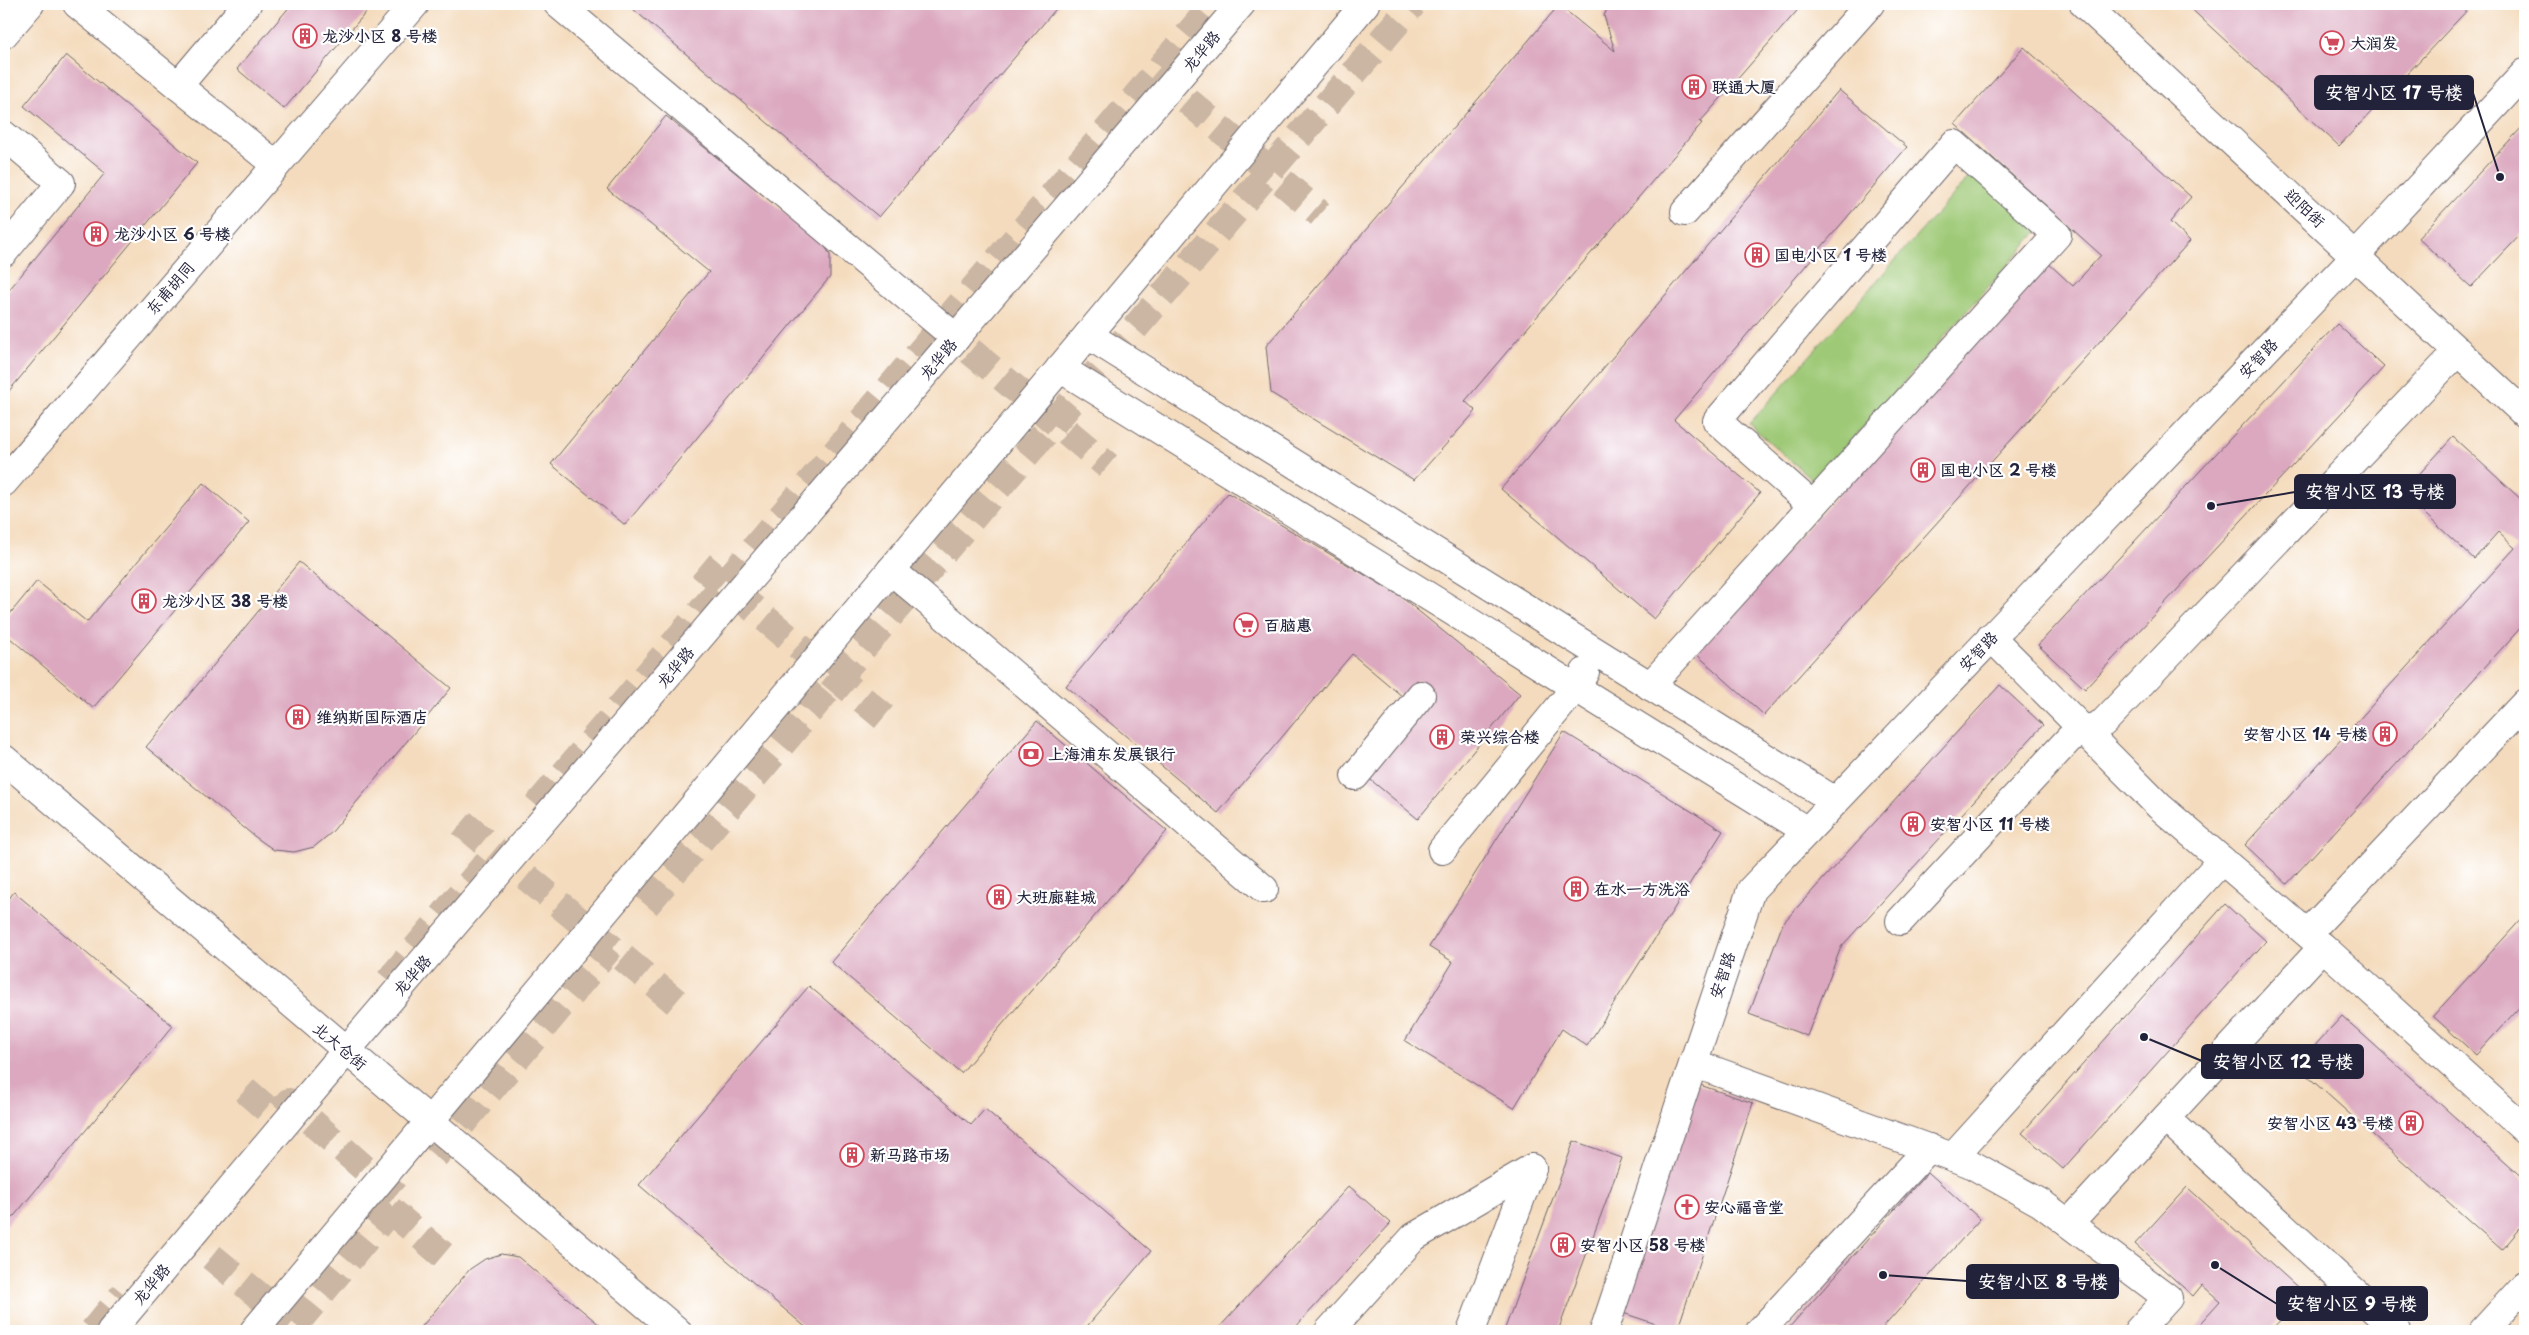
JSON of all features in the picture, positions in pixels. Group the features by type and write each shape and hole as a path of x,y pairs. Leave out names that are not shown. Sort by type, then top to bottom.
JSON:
{"street":[{"path":"4,34 30,4"},
{"path":"77,4 276,165"},
{"path":"178,86 246,4"},
{"name":"东甫胡同","path":"4,482 415,4"},
{"path":"558,4 956,338"},
{"name":"龙华路","path":"111,1331 346,1051 1241,4"},
{"path":"254,1331 1365,4"},
{"path":"1685,212 1870,4"},
{"name":"迎阳街","path":"2084,4 2525,414"},
{"name":"安智路","path":"1604,1331 1751,890 2356,255 2525,74"},
{"path":"4,135 61,183 4,252"},
{"path":"1650,686 2057,235 1954,144 1717,421 1812,505"},
{"path":"1088,335 1835,801"},
{"path":"1900,921 2070,738 2103,723 2458,350"},
{"path":"1060,368 1807,831"},
{"path":"891,570 1264,888"},
{"path":"1991,637 2159,806 2316,940 2525,1130"},
{"path":"1442,850 1576,688 1597,653"},
{"path":"1355,776 1421,695"},
{"path":"2069,1223 2166,1118 2316,940 2525,702"},
{"name":"北大仓街","path":"4,759 677,1331"},
{"path":"1760,1331 1941,1152 2222,860"},
{"path":"1693,1063 1969,1162 2041,1203 2168,1298 2138,1331"},
{"path":"2166,1118 2397,1331"},
{"path":"1331,1330 1414,1237 1532,1168 1471,1331"},
{"path":"2483,1331 2525,1285"}],"green space":[{"path":"1973,173 2038,231 1815,482 1749,424"}],"building":[{"name":"龙沙小区 8 号楼","path":"292,4 373,4 284,109 237,69"},
{"path":"627,4 814,4 817,6 819,4 1060,4 879,217"},
{"path":"1609,4 1803,4 1700,122 1702,123 1465,401 1476,411 1414,480 1271,393 1266,346 1559,5 1615,51 1604,16"},
{"name":"大润发","path":"2186,4 2473,4 2339,146"},
{"name":"国电小区 2 号楼","path":"2024,47 2191,197 2170,222 2190,241 1764,715 1695,653 2047,262 2073,286 2101,255 1955,124"},
{"name":"龙沙小区 6 号楼","path":"66,55 197,163 4,397 4,296 105,173 24,106"},
{"path":"1839,90 1907,147 1674,420 1760,493 1654,619 1501,489"},
{"path":"666,116 823,244 830,254 830,277 625,525 551,464 709,272 607,189"},
{"path":"2525,124 2525,230 2471,287 2418,238"},
{"path":"2337,324 2384,367 2085,689 2038,645"},
{"name":"安智小区 14 号楼","path":"2453,437 2525,503 2525,623 2287,884 2245,845 2515,548 2498,532 2474,559 2402,493"},
{"name":"龙沙小区 38 号楼","path":"203,483 249,522 93,708 4,633 4,621 37,581 87,622"},
{"name":"百脑惠","path":"1228,493 1400,596 1520,694 1418,819 1366,776 1434,693 1417,680 1403,697 1352,654 1218,813 1066,686"},
{"name":"维纳斯国际酒店","path":"299,562 451,688 331,833 314,847 294,852 274,850 254,836 146,747"},
{"name":"安智小区 11 号楼","path":"2000,685 2043,725 1841,947 1807,1036 1749,1014 1783,923"},
{"name":"大班廊鞋城","path":"1037,721 1167,831 961,1073 831,962"},
{"name":"在水一方洗浴","path":"1564,732 1723,831 1587,1046 1562,1029 1514,1108 1405,1041 1453,962 1429,947"},
{"path":"14,892 173,1026 4,1228 4,905"},
{"path":"2225,904 2266,941 2063,1169 2022,1133"},
{"path":"2525,915 2525,1001 2476,1055 2433,1016"},
{"name":"新马路市场","path":"809,986 971,1125 985,1109 1151,1251 1083,1331 810,1331 639,1185"},
{"name":"安智小区 43 号楼","path":"2342,1016 2525,1180 2525,1223 2502,1250 2296,1066"},
{"name":"安心福音堂","path":"1697,1084 1753,1103 1677,1331 1620,1312"},
{"name":"安智小区 58 号楼","path":"1574,1141 1622,1158 1558,1331 1504,1331"},
{"path":"1928,1172 1980,1219 1880,1331 1786,1331"},
{"path":"1349,1186 1391,1223 1292,1331 1216,1331"},
{"path":"2187,1187 2305,1294 2270,1331 2193,1331 2220,1301 2202,1285 2193,1296 2135,1244"},
{"path":"501,1254 518,1257 607,1331 418,1331 470,1269 485,1259"}],"tunnel":[{"path":"537,806 1214,4"},
{"path":"646,905 1007,477 1413,4"},
{"path":"1155,73 1320,214"},
{"path":"938,324 1108,466"},
{"path":"701,565 892,724"},
{"path":"462,823 676,1002"},
{"path":"389,981 496,852"},
{"path":"435,1156 610,947"},
{"path":"245,1090 276,1117"},
{"path":"281,1111 289,1102 399,1199 290,1331"},
{"path":"390,1210 443,1255"},
{"path":"179,1230 292,1323"},
{"path":"93,1331 124,1294"}],"place":[{"name":"龙沙小区 8 号楼","path":"305,36"},
{"name":"大润发","path":"2332,43"},
{"name":"联通大厦","path":"1694,87"},
{"name":"安智小区 17 号楼","path":"2500,177"},
{"name":"龙沙小区 6 号楼","path":"96,234"},
{"name":"国电小区 1 号楼","path":"1757,255"},
{"name":"国电小区 2 号楼","path":"1923,470"},
{"name":"安智小区 13 号楼","path":"2211,506"},
{"name":"龙沙小区 38 号楼","path":"144,601"},
{"name":"百脑惠","path":"1246,625"},
{"name":"维纳斯国际酒店","path":"298,717"},
{"name":"安智小区 14 号楼","path":"2385,734"},
{"name":"荣兴综合楼","path":"1442,737"},
{"name":"上海浦东发展银行","path":"1031,754"},
{"name":"安智小区 11 号楼","path":"1913,824"},
{"name":"在水一方洗浴","path":"1576,889"},
{"name":"大班廊鞋城","path":"999,897"},
{"name":"安智小区 12 号楼","path":"2144,1037"},
{"name":"安智小区 43 号楼","path":"2411,1123"},
{"name":"新马路市场","path":"852,1155"},
{"name":"安心福音堂","path":"1687,1207"},
{"name":"安智小区 58 号楼","path":"1563,1245"},
{"name":"安智小区 9 号楼","path":"2215,1265"},
{"name":"安智小区 8 号楼","path":"1883,1275"}]}
